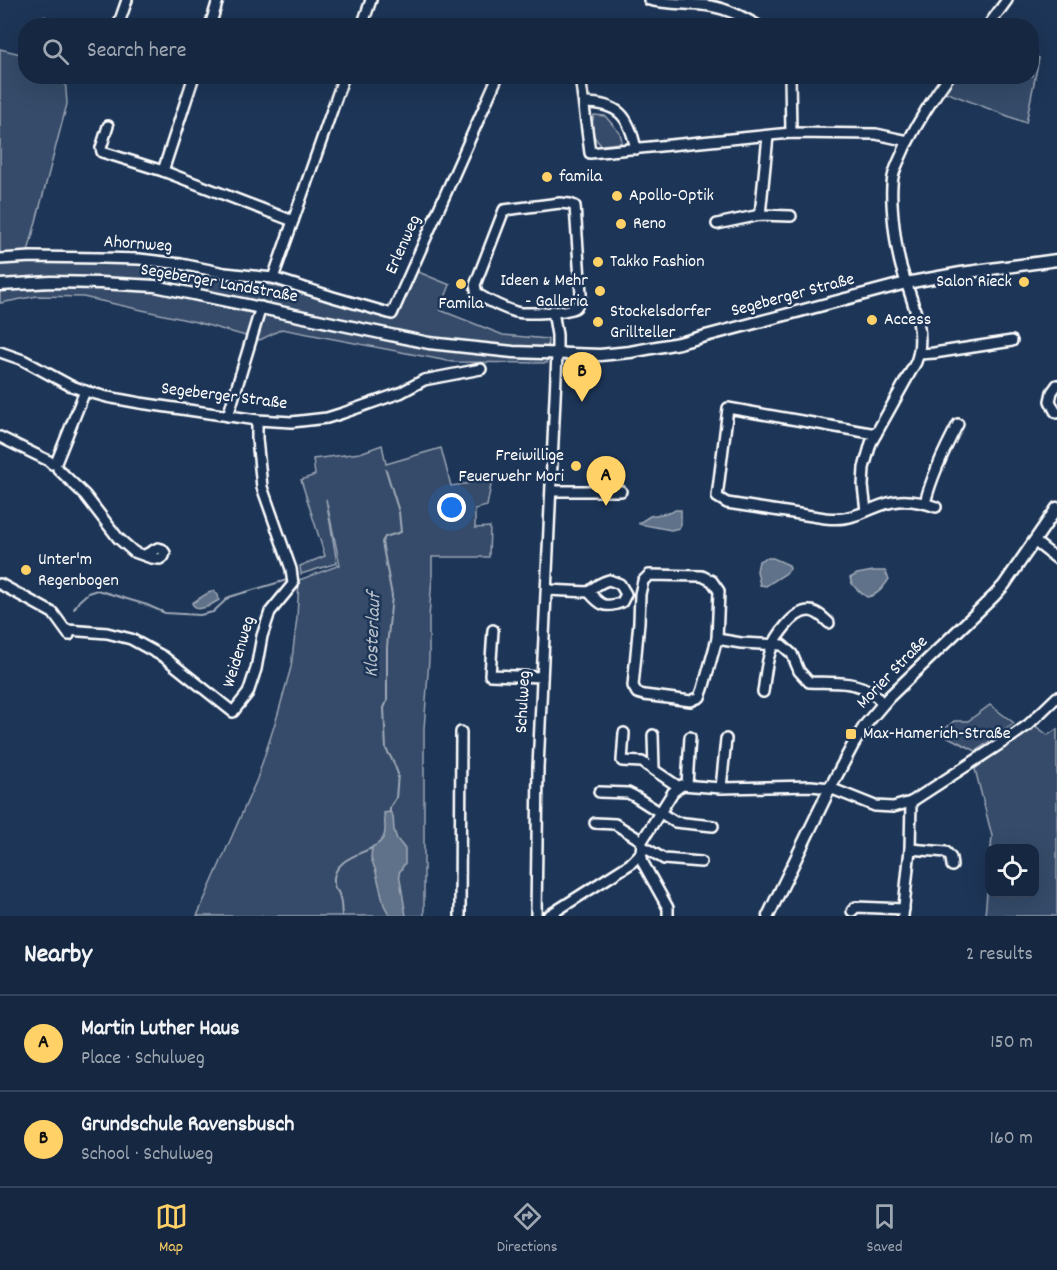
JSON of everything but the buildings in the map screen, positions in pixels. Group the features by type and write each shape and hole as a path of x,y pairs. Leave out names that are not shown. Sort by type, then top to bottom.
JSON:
{"main road":[{"name":"Segeberger Straße","path":"429,343 557,354 600,355 630,352 679,343 906,283 961,273 1057,261"},
{"name":"Segeberger Landstraße","path":"0,285 90,282 155,286 429,343"},
{"name":"Morier Straße","path":"768,916 854,743 883,704 1004,585 1057,507"}],"street":[{"path":"121,18 127,0"},
{"path":"212,18 218,0"},
{"path":"365,18 371,0"},
{"path":"649,0 659,3 712,7 726,10 742,18"},
{"path":"994,18 1007,0"},
{"path":"163,171 191,84"},
{"path":"273,278 341,84"},
{"name":"Erlenweg","path":"273,278 392,314 494,84"},
{"path":"581,84 590,153 791,133 876,134 908,141"},
{"path":"790,84 791,133"},
{"path":"866,511 863,486 864,468 871,443 919,354 920,334 913,301 900,266 893,213 892,184 895,169 908,141 943,84"},
{"path":"584,103 599,103 618,111 631,127 636,149"},
{"path":"108,126 101,148 102,152 163,171 293,221"},
{"path":"760,215 768,136"},
{"path":"560,203 575,206 581,294 575,309 553,311 519,313 477,294 475,285 504,210 560,203"},
{"path":"717,224 760,215 791,216"},
{"name":"Ahornweg","path":"0,259 31,257 139,260 273,278"},
{"path":"228,416 261,307"},
{"name":"Schulweg","path":"536,916 538,768 557,354 553,311"},
{"path":"919,354 1012,341"},
{"name":"Segeberger Straße","path":"0,352 23,360 85,391 140,403 257,420 292,422 327,418 400,393 424,380 481,369"},
{"path":"1057,385 1050,401 1057,412"},
{"path":"55,466 85,391"},
{"path":"876,434 728,408 717,497 727,503 840,519 856,516 878,506 898,501 925,503 936,507"},
{"name":"Weidenweg","path":"0,584 53,613 68,632 107,633 131,639 164,657 233,712 248,693 270,612 293,584 291,569 262,487 257,420"},
{"path":"925,503 939,462 958,424"},
{"path":"0,437 55,466 86,495 118,538 134,552 145,555"},
{"path":"552,491 621,490"},
{"path":"1034,541 1057,559"},
{"path":"649,575 702,576 712,581 719,591 717,639 700,697 691,700 637,693 633,686 640,594 643,581 649,575"},
{"path":"547,590 589,592 609,580 620,584 626,594"},
{"path":"589,592 597,602 607,606 614,606 622,602 626,594"},
{"path":"626,594 640,594"},
{"path":"762,692 771,650 782,630 801,612 811,611 829,623"},
{"path":"493,630 490,675 542,677"},
{"path":"717,639 741,643 783,645 792,654 799,671 809,682 863,687 873,693 883,704"},
{"path":"624,733 622,761 642,762 683,786 721,788 811,786 830,788 875,806 893,807 911,802 1011,737 1028,725 1057,697"},
{"path":"460,916 461,732"},
{"path":"653,735 654,769"},
{"path":"548,916 630,864 642,847 660,812 683,786 690,737"},
{"path":"721,788 726,739"},
{"path":"599,792 628,793 680,824 713,826"},
{"path":"852,911 856,907 904,913 910,849 911,802"},
{"path":"595,823 615,824 642,847 664,859 701,862"},
{"path":"642,847 643,863 668,908 668,916"},
{"path":"910,849 946,852 951,858 952,866"}],"shaded area":[{"path":"0,49 18,53 18,84 66,84 67,104 28,252 0,254"},
{"path":"945,84 1034,84 1026,123 940,90"},
{"path":"594,115 605,116 620,133 622,141 620,143 601,145 592,131"},
{"path":"31,260 126,263 183,268 264,284 398,316 416,271 450,285 440,310 503,335 548,339 547,363 453,362 282,329 260,340 196,322 83,297 37,296 0,303 0,262"},
{"path":"382,445 386,464 441,448 451,486 492,480 487,506 475,509 475,528 490,527 489,557 432,557 424,729 424,916 197,916 257,779 277,717 291,667 299,580 340,565 326,499 337,563 301,574 300,566 325,556 301,480 315,475 313,459 360,453"},
{"path":"681,510 679,528 671,530 639,524 650,516"},
{"path":"773,558 789,565 790,569 766,586 760,585 757,571 759,561"},
{"path":"873,571 885,571 889,579 880,591 867,597 854,587 850,578"},
{"path":"211,591 218,595 219,600 198,609 193,605 192,603"},
{"path":"990,705 1014,723 976,751 940,733 954,721 968,721"},
{"path":"1034,725 1048,735 1057,729 1057,916 985,916 987,898 1039,898 1039,844 991,844 992,836 975,769"},
{"path":"390,812 393,816 397,839 405,849 405,863 399,873 406,916 390,916 384,905 371,858 372,847 384,837 384,813"}],"waterway":[{"name":"Klosterlauf","path":"386,470 399,512 401,532 385,537 382,542 392,596 387,647 387,701 384,708 386,749 398,774 396,798 390,807 390,812"},
{"path":"74,609 88,593 97,590 147,605 165,613 200,615 213,612 229,597 287,580"},
{"name":"Klosterlauf","path":"342,916 340,898 334,884 336,870 346,860 372,848"}],"place":[{"name":"famila","path":"547,177"},
{"name":"Apollo-Optik","path":"617,196"},
{"name":"Reno","path":"621,224"},
{"name":"Takko Fashion","path":"598,262"},
{"name":"Salon Rieck","path":"1024,282"},
{"name":"Famila","path":"461,284"},
{"name":"Ideen & Mehr - Galleria","path":"600,291"},
{"name":"Access","path":"872,320"},
{"name":"Stockelsdorfer Grillteller","path":"598,322"},
{"name":"Grundschule Ravensbusch","path":"582,402"},
{"name":"Freiwillige Feuerwehr Mori","path":"576,466"},
{"name":"Martin Luther Haus","path":"606,506"},
{"name":"Unter'm Regenbogen","path":"26,570"},
{"name":"Max-Hamerich-Straße","path":"851,734"}]}
